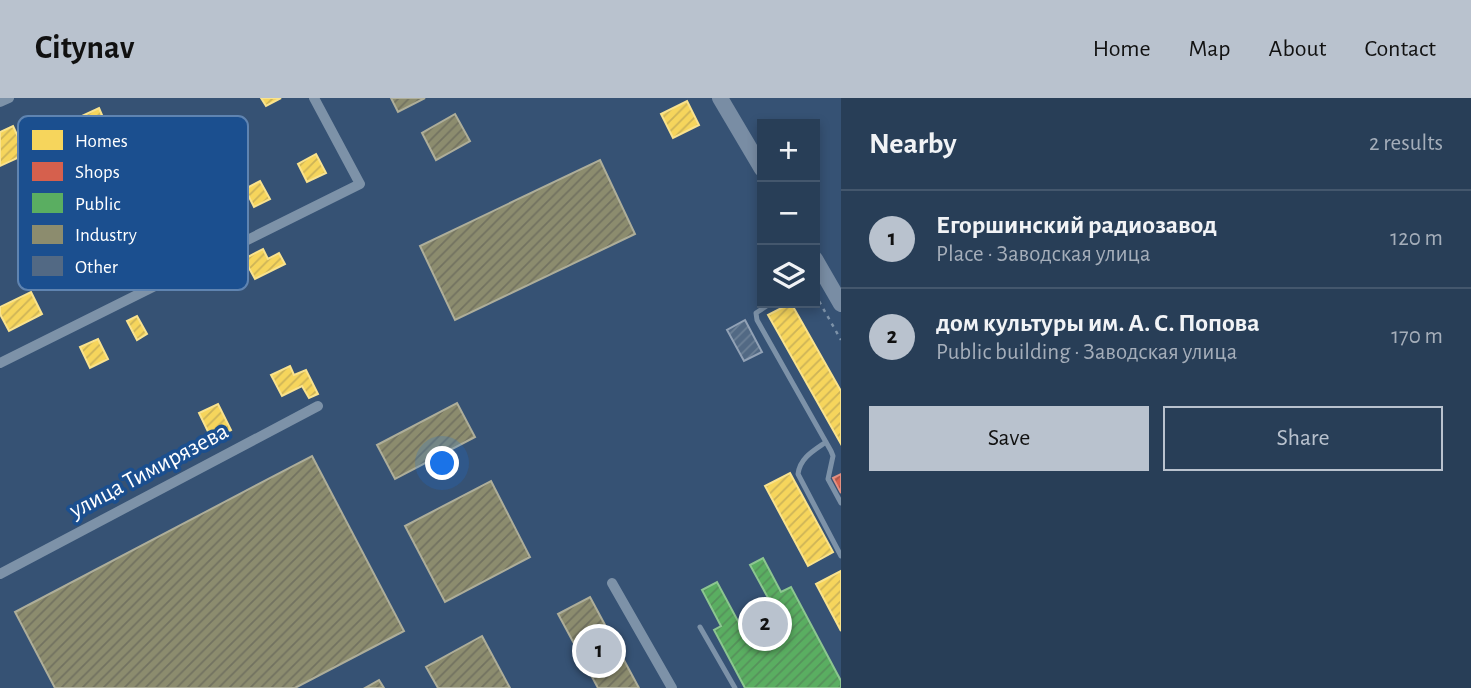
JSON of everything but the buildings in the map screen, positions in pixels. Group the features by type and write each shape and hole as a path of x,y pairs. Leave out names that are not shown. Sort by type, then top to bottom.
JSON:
{"street":[{"path":"0,102 9,98"},
{"path":"248,240 360,184 314,98"},
{"path":"720,98 757,161"},
{"path":"820,278 841,304"},
{"path":"0,363 147,290"},
{"name":"улица Тимирязева","path":"0,575 318,406"},
{"path":"612,583 672,688"}],"lane":[{"path":"764,308 756,313 757,320 833,456 828,479 841,503"},
{"path":"826,442 799,464 798,474 841,556"},
{"path":"700,627 735,688"}],"path":[{"path":"820,303 841,340"}],"place":[{"name":"дом культуры им. А. С. Попова","path":"765,624"},
{"name":"Егоршинский радиозавод","path":"599,651"}]}
